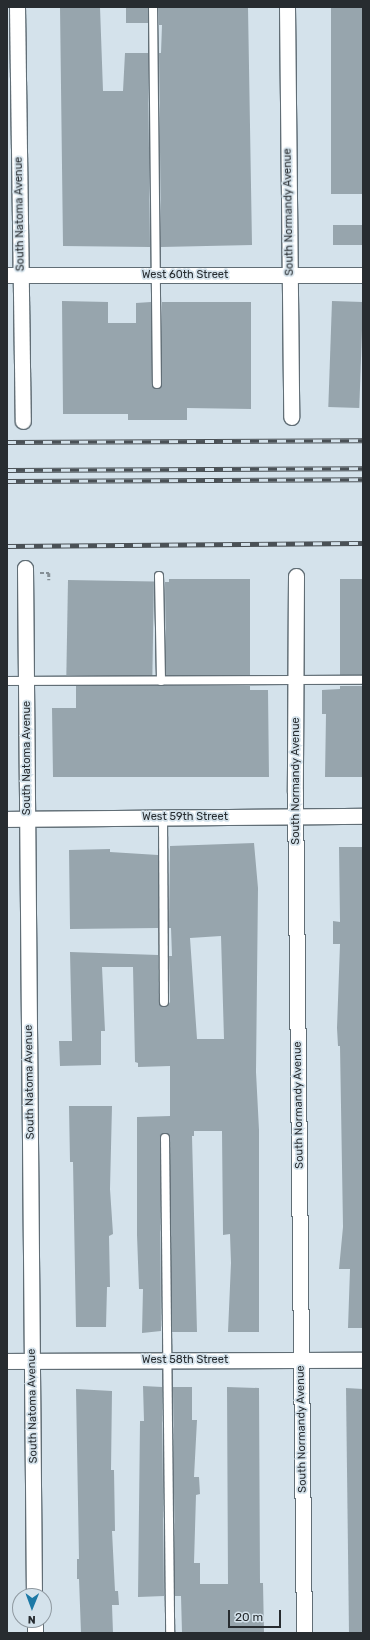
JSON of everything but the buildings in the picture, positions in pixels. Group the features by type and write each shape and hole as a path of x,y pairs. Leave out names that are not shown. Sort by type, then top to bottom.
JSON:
{"street":[{"name":"South Natoma Avenue","path":"17,7 14,275 23,421"},
{"name":"South Normandy Avenue","path":"287,7 291,417"},
{"name":"West 60th Street","path":"14,275 363,275"},
{"name":"South Natoma Avenue","path":"25,568 34,1588"},
{"name":"South Normandy Avenue","path":"296,576 296,817 304,1633"},
{"name":"West 59th Street","path":"7,819 363,816"},
{"name":"West 58th Street","path":"7,1361 363,1360"}],"lane":[{"path":"153,7 157,384"},
{"path":"159,576 161,681"},
{"path":"7,682 363,680"},
{"path":"163,818 164,1002"},
{"path":"165,1138 170,1633"}],"railway":[{"path":"7,442 363,440"},
{"path":"7,470 363,468"},
{"path":"7,481 363,479"},
{"path":"7,546 363,543"}]}
